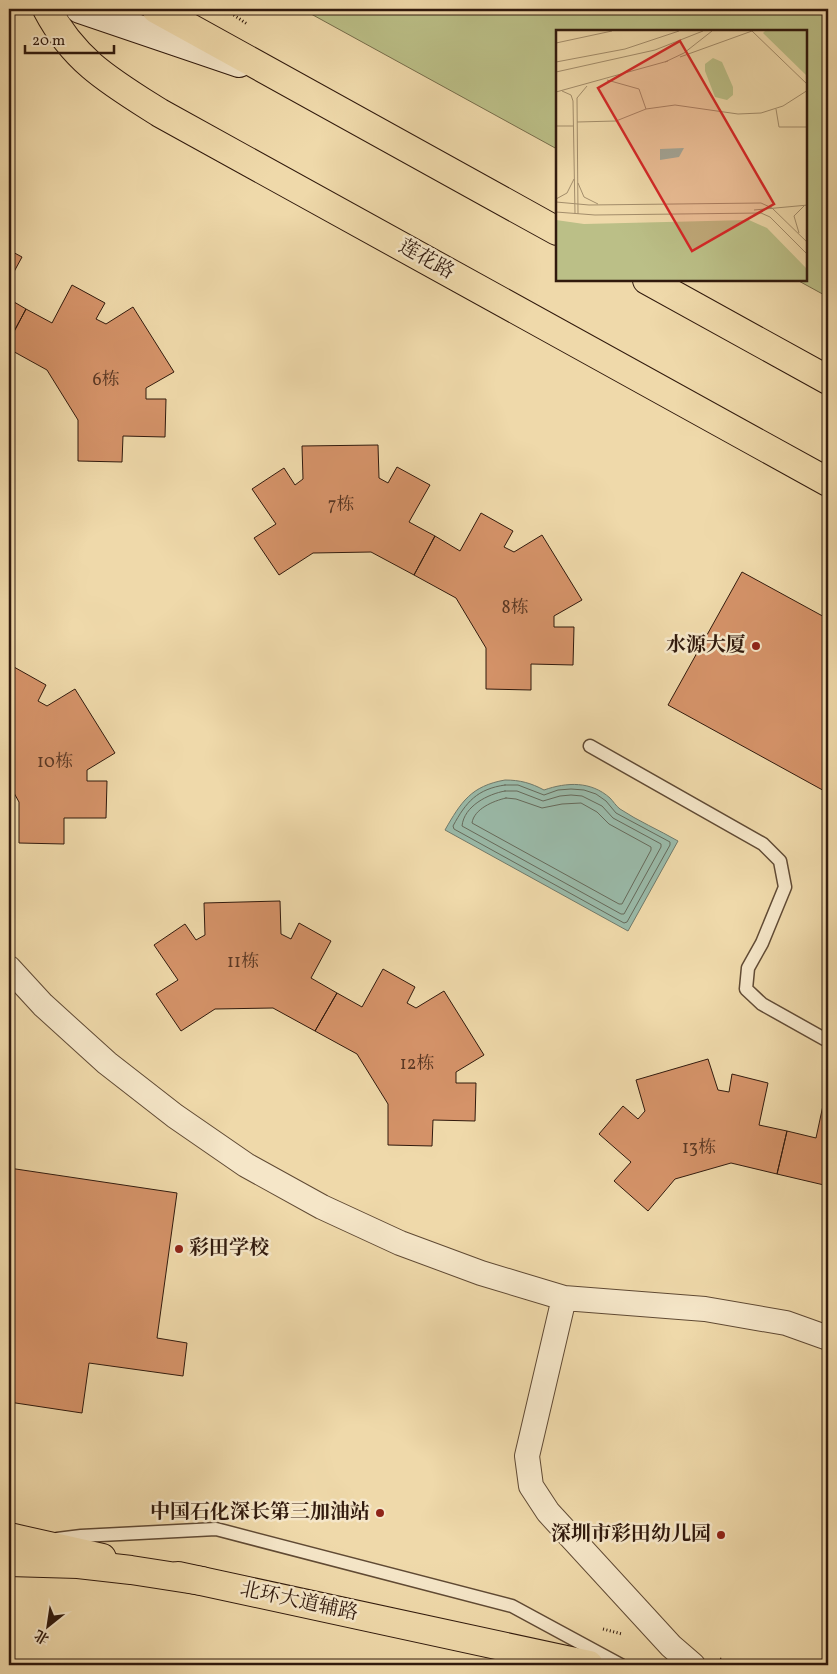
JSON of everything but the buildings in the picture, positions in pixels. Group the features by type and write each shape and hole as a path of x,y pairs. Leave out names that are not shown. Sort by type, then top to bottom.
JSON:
{"main road":[{"name":"莲花路","path":"46,9 70,45 93,68 160,113 828,482"},
{"path":"80,9 279,77"},
{"path":"156,9 556,229"},
{"path":"649,281 828,380"},
{"name":"北环大道辅路","path":"21,1539 202,1581 589,1665"},
{"path":"9,1562 78,1564 202,1581"}],"street":[{"path":"9,968 43,1005 107,1063 174,1116 246,1164 322,1207 400,1243 481,1274 564,1298 705,1309 786,1323 828,1338"},
{"path":"564,1298 527,1456 530,1486 548,1512 672,1646 693,1665"}],"lane":[{"path":"590,746 763,844 780,861 785,887 762,943 748,968 746,989 762,1004 828,1041"},
{"path":"21,1539 216,1529 512,1606 622,1665"}],"green space":[{"path":"302,9 828,9 828,297 799,281 807,281 807,30 556,30 556,148"}],"water":[{"path":"505,780 525,782 544,790 561,785 579,785 595,788 603,792 619,808 678,841 628,931 445,830 462,803 475,791 484,786"}],"place":[{"name":"水源大厦","path":"756,646"},
{"name":"彩田学校","path":"179,1249"},
{"name":"中国石化深长第三加油站","path":"380,1513"},
{"name":"深圳市彩田幼儿园","path":"721,1535"}]}
